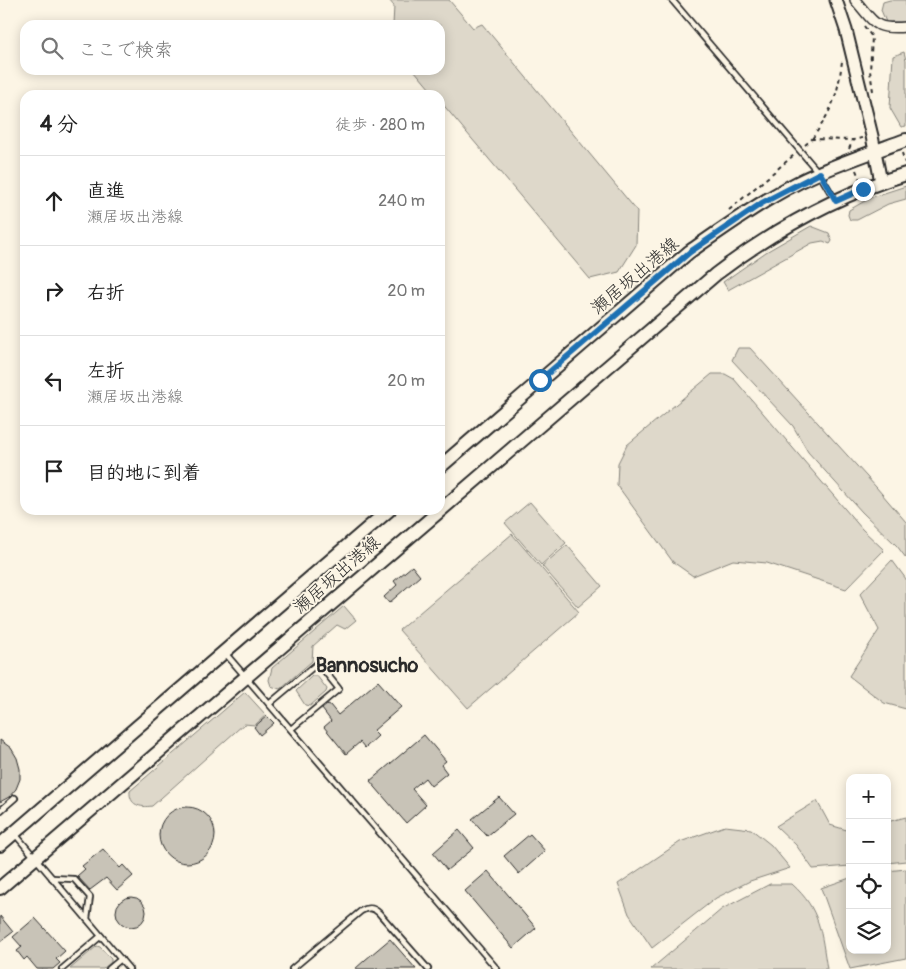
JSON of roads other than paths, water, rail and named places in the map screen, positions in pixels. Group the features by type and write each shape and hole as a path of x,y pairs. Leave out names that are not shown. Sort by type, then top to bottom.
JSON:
{"main road":[{"name":"瀬居坂出港線","path":"445,462 690,252 762,203 820,173 875,150 903,144"},
{"name":"瀬居坂出港線","path":"445,506 716,274 765,239 796,220 881,182 906,174"},
{"name":"瀬居坂出港線","path":"0,845 383,515"},
{"name":"瀬居坂出港線","path":"0,888 435,515"}],"street":[{"path":"836,0 846,30 881,182"},
{"path":"855,0 875,23 882,27 906,27"}],"lane":[{"path":"672,0 820,173 836,201"},
{"path":"224,652 497,969"},
{"path":"269,704 318,663 339,689 291,729"},
{"path":"0,811 15,798"},
{"path":"14,833 129,969"},
{"path":"52,878 74,879 90,897 87,920"},
{"path":"292,969 360,911 366,908 371,908 379,913 428,969"},
{"path":"63,969 101,936"},
{"path":"109,969 121,959"}],"district":[{"name":"Bannosucho","path":"367,665"}]}
